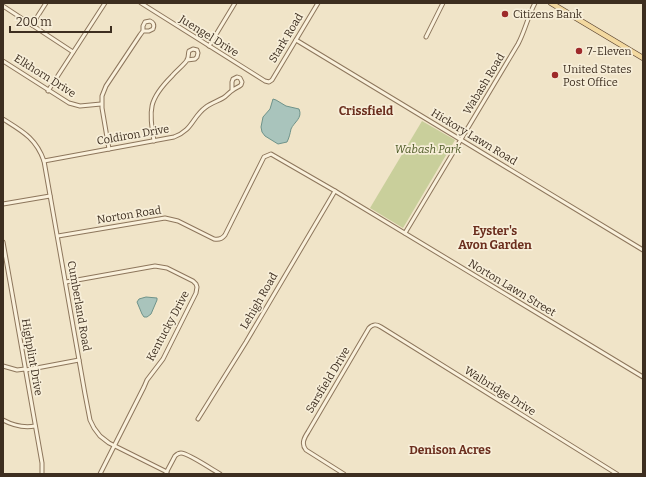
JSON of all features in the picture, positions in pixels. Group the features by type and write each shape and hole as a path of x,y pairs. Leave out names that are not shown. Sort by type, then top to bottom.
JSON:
{"main road":[{"path":"551,3 643,58"}],"street":[{"path":"32,25 46,3"},
{"path":"48,91 105,3"},
{"name":"Juengel Drive","path":"141,3 148,5 209,46 265,81 269,82"},
{"path":"209,46 236,3"},
{"name":"Stark Road","path":"269,82 272,80 318,3"},
{"path":"426,37 443,3"},
{"name":"Wabash Road","path":"405,234 521,39 529,15 535,3"},
{"path":"3,6 73,52"},
{"path":"109,149 101,104 102,96 106,86 143,31"},
{"name":"Hickory Lawn Road","path":"296,40 643,250"},
{"path":"154,141 151,122 152,104 157,93 165,82 187,60"},
{"name":"Elkhorn Drive","path":"3,61 66,102 77,106 101,104"},
{"name":"Coldiron Drive","path":"44,161 174,137 183,133 189,128 205,108 241,85 242,82 240,78 237,77 233,79 232,90"},
{"name":"Cumberland Road","path":"3,119 31,138 37,146 44,161 89,416 92,424 100,436 166,473"},
{"name":"Norton Lawn Street","path":"268,155 273,155 335,191 643,377"},
{"name":"Norton Road","path":"58,236 162,218 175,220 216,240 220,239 225,235 262,159 268,155"},
{"name":"Lehigh Road","path":"198,419 246,342 335,191"},
{"path":"3,204 50,196"},
{"name":"Highplint Drive","path":"3,242 36,426 42,463 42,474"},
{"name":"Kentucky Drive","path":"66,282 155,266 167,268 193,281 197,287 196,293 163,359 147,380 100,474"},
{"name":"Sarsfield Drive","path":"344,474 304,448 303,442 369,328 373,324"},
{"name":"Walbridge Drive","path":"373,324 381,327 616,474"},
{"path":"3,366 17,370 79,360"},
{"path":"3,420 17,426 36,426"},
{"path":"166,473 175,456 179,453 198,461 220,474"}],"green space":[{"name":"Wabash Park","path":"422,121 455,140 403,228 370,208"}],"water":[{"path":"273,99 286,106 299,109 300,112 299,117 291,129 287,142 278,144 265,136 261,127 263,117 270,109"},
{"path":"146,297 157,298 157,300 151,314 144,317 137,302 139,299"}],"place":[{"name":"Citizens Bank","path":"505,14"},
{"name":"7-Eleven","path":"579,51"},
{"name":"United States Post Office","path":"555,75"}],"district":[{"name":"Crissfield","path":"366,111"},
{"name":"Eyster's Avon Garden","path":"495,238"},
{"name":"Denison Acres","path":"450,450"}]}
